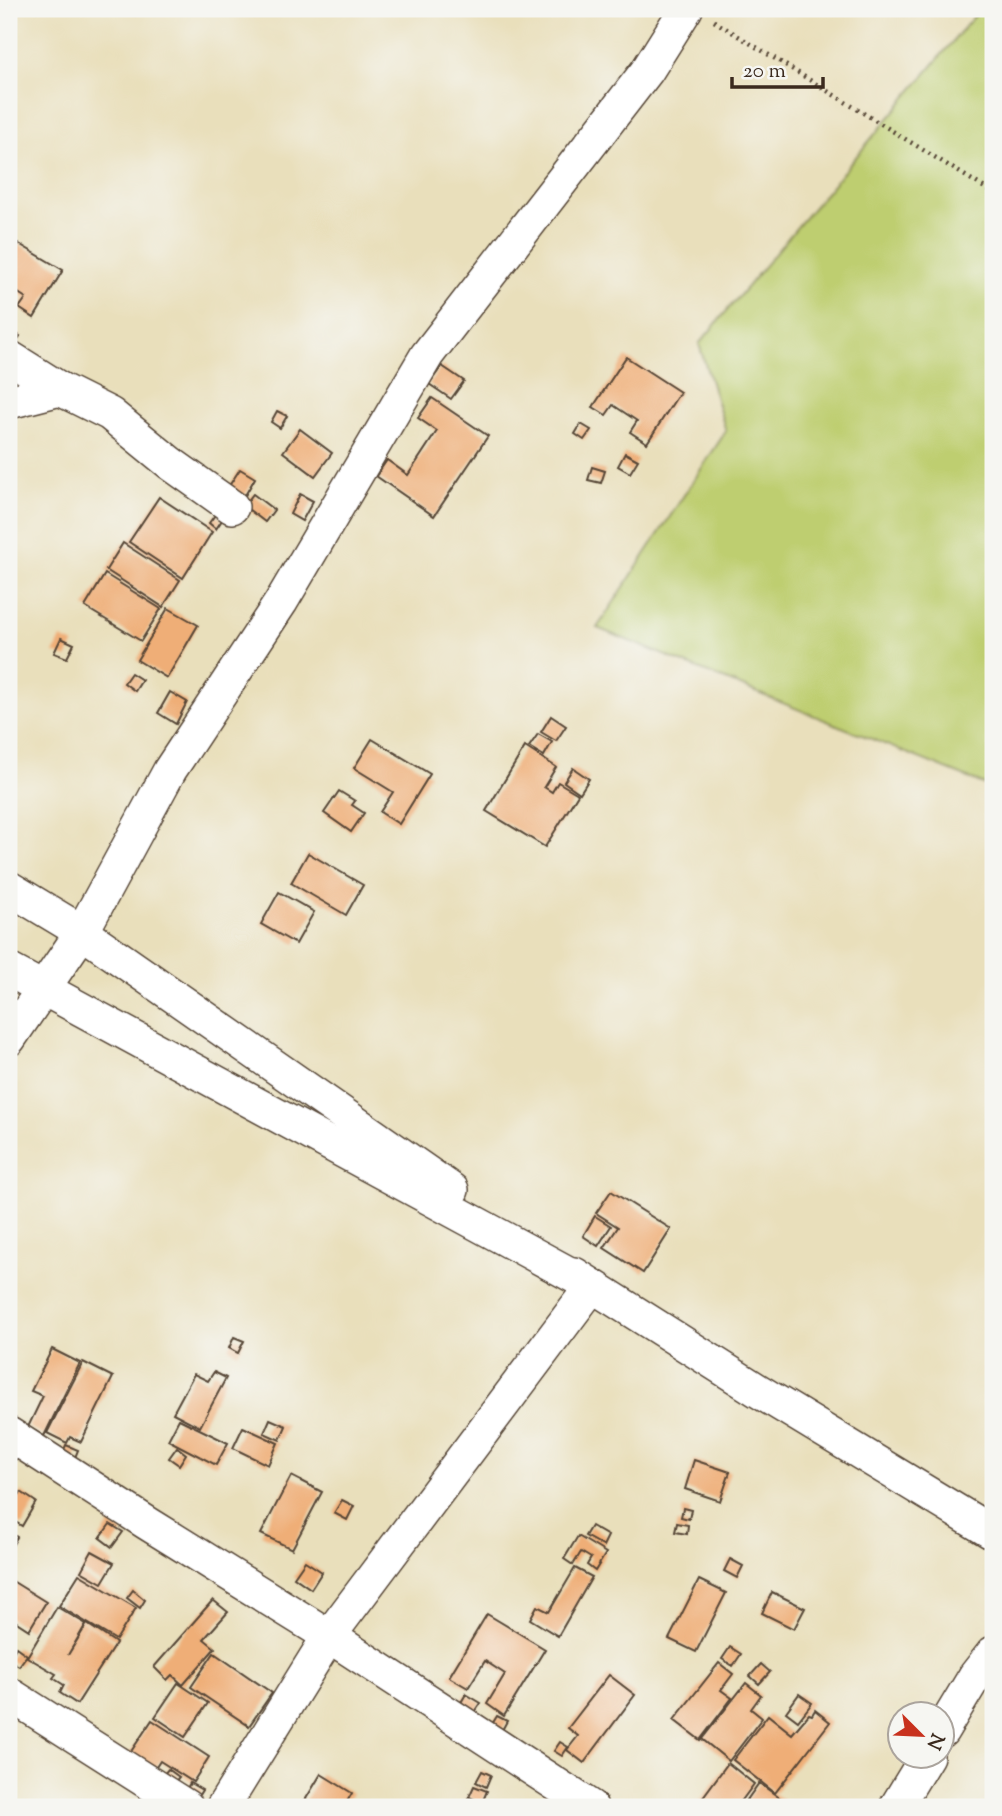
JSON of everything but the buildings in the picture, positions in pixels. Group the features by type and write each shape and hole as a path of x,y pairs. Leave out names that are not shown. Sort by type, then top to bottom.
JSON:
{"street":[{"path":"9,1039 82,932 170,770 281,602 427,355 647,71 696,12"},
{"path":"9,357 60,389 110,414 170,463 233,507"},
{"path":"9,402 60,389"},
{"path":"9,888 82,932 592,1286 993,1533"},
{"path":"9,970 592,1286"},
{"path":"223,1807 329,1636 592,1286"},
{"path":"9,1434 329,1636 591,1807"},
{"path":"956,1709 975,1676 993,1653"},
{"path":"9,1695 187,1807"},
{"path":"899,1807 919,1770"}],"path":[{"path":"696,12 993,193"}],"green space":[{"path":"980,9 993,9 993,788 597,628 726,431 699,344"}]}
